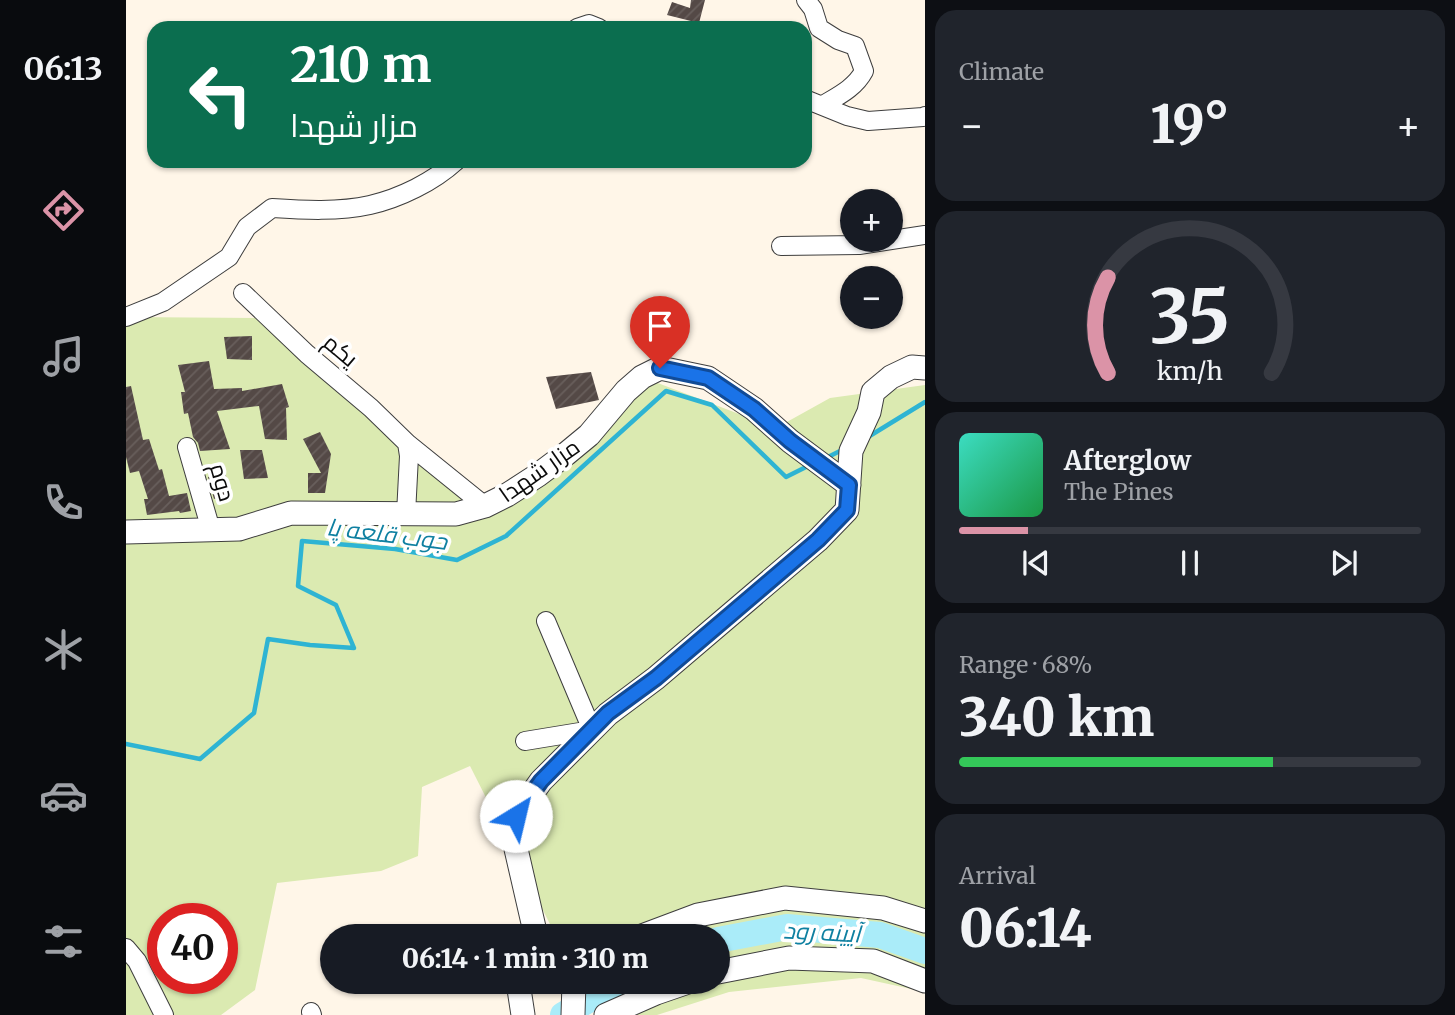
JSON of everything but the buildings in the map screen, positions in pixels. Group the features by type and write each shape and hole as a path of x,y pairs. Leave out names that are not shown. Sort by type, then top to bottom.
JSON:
{"street":[{"path":"812,3 819,28 838,40 855,46 864,71 854,86 823,105"},
{"path":"812,101 847,116 868,121 925,116"},
{"path":"126,317 163,302 229,257 247,228 272,208 315,210 369,205 407,192 448,168"},
{"path":"781,246 859,245 925,235"},
{"name":"یکم","path":"243,293 407,443 485,506"},
{"path":"533,924 516,849 516,816 541,781 608,713 666,670 836,523 847,510 853,444 869,412 873,392 891,377 912,367 925,368"},
{"name":"مزار شهدا","path":"126,532 239,529 291,513 456,514 485,506 528,482 566,454 589,435 626,391 642,377 660,368 708,378 754,409 790,441 849,485"},
{"path":"406,513 409,456 407,443"},
{"name":"دوم","path":"187,447 211,530"},
{"path":"546,621 592,730"},
{"path":"526,741 592,730"},
{"path":"674,924 698,915 786,898 883,908 925,921"},
{"path":"126,948 137,961 164,1015"},
{"path":"730,970 789,958 873,961 925,981"},
{"path":"518,1013 519,994"},
{"path":"573,1015 574,994"},
{"path":"606,1015 654,994"}],"green space":[{"path":"126,317 270,318 485,506 642,377 776,428 830,398 925,385 925,992 861,978 730,992 730,924 550,924 470,766 422,787 418,856 381,871 277,883 255,990 221,1015 126,1015"},
{"path":"585,994 723,994 657,1015 596,1015"}],"waterway":[{"name":"جوب قلعه پا","path":"126,744 200,759 254,713 268,639 354,648 336,605 298,586 302,541 395,549 457,560 506,536 666,391 712,405 786,477 810,465"},
{"name":"جوب قلعه پا","path":"868,437 925,402"},
{"name":"جوب قلعه پا","path":"824,459 844,449"},
{"name":"آیینه رود","path":"730,938 787,927 880,935 925,951"},
{"name":"آیینه رود","path":"563,1015 599,994"}],"route":[{"path":"516,816 541,781 608,713 656,678 818,540 847,510 849,485 790,441 754,409 708,378 660,368"}]}
